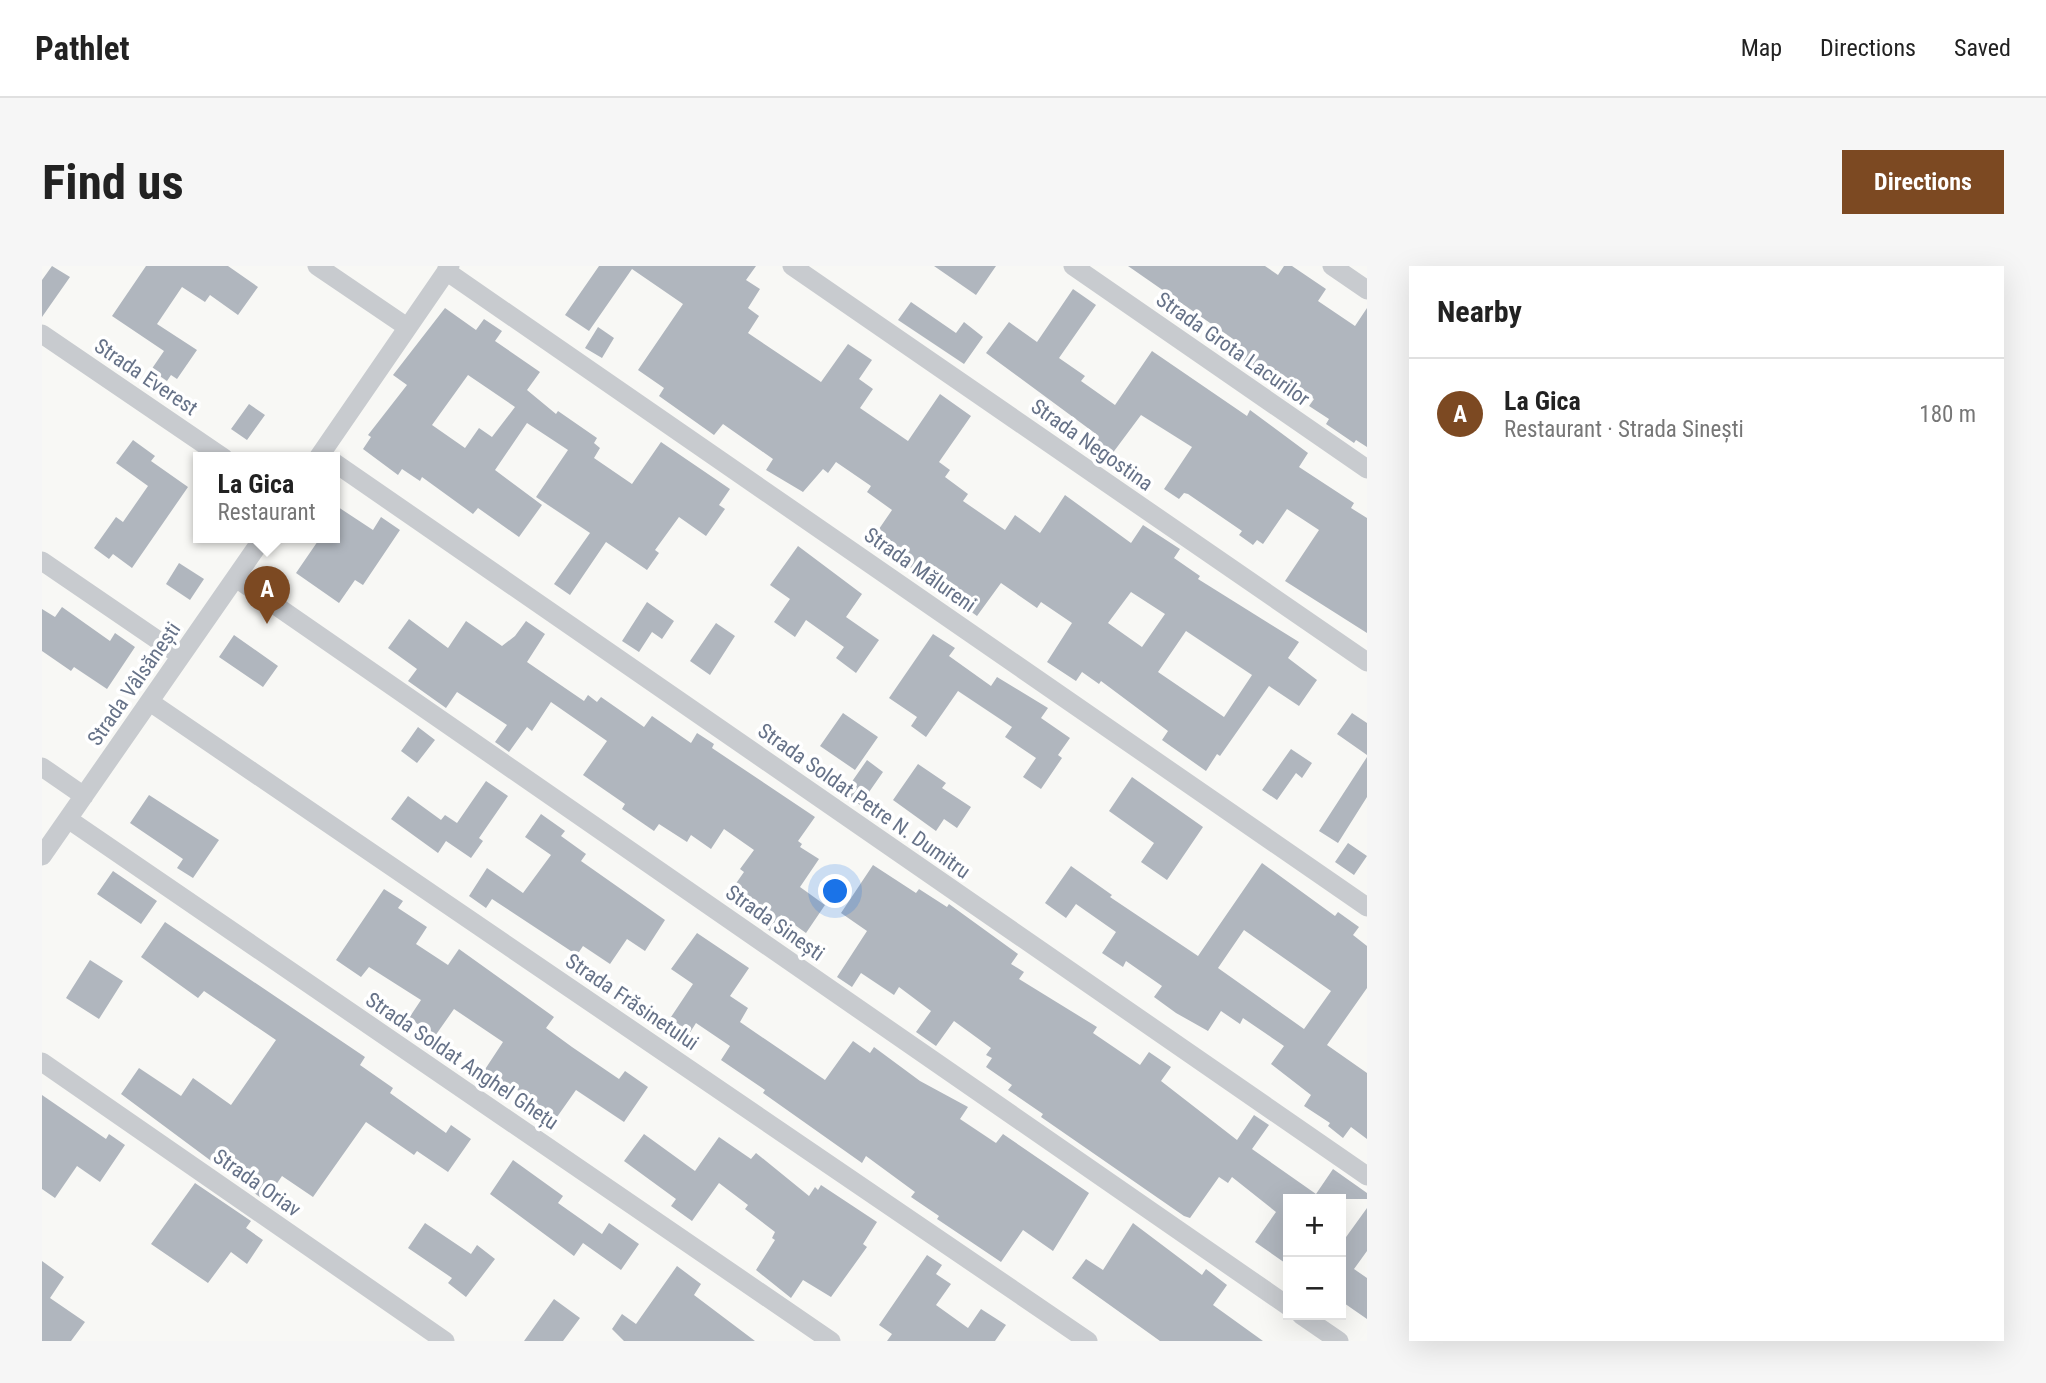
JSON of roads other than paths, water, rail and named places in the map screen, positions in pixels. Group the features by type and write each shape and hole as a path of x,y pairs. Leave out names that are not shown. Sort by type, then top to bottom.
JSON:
{"street":[{"path":"317,266 407,327"},
{"name":"Strada Negostina","path":"792,266 1367,662"},
{"name":"Strada Grota Lacurilor","path":"1073,266 1367,469"},
{"path":"1332,266 1367,290"},
{"path":"329,452 407,327 448,269"},
{"name":"Strada Mălureni","path":"448,269 1367,906"},
{"name":"Strada Everest","path":"42,334 215,452"},
{"name":"Strada Soldat Petre N. Dumitru","path":"340,468 1367,1176"},
{"name":"Strada Vâlsănești","path":"42,856 260,543"},
{"path":"42,561 181,656"},
{"name":"Strada Sinești","path":"236,578 1283,1303"},
{"name":"Strada Frăsinetului","path":"150,702 1088,1341"},
{"path":"42,766 84,796"},
{"name":"Strada Soldat Anghel Ghețu","path":"68,819 831,1341"},
{"name":"Strada Oriav","path":"42,1062 445,1341"},
{"path":"1308,1320 1339,1341"}],"place":[{"name":"La Gica","path":"267,624"}]}
